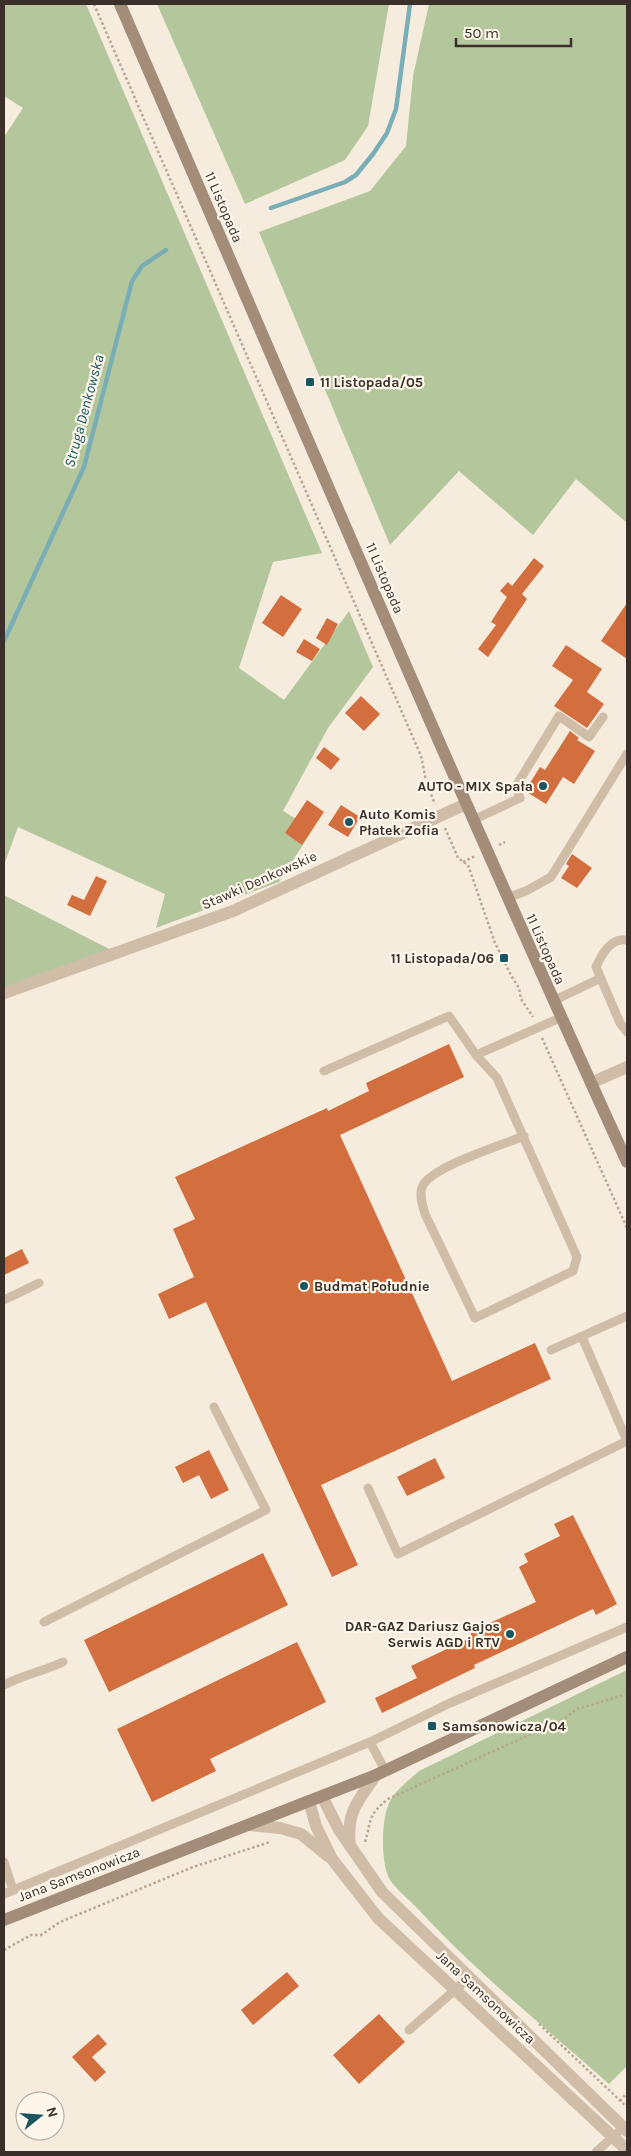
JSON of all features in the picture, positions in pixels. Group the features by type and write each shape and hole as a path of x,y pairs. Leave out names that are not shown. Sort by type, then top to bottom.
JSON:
{"street":[{"name":"11 Listopada","path":"120,4 507,898 627,1162"},
{"name":"Stawki Denkowskie","path":"4,993 233,911 466,804"},
{"path":"591,1083 627,1067"},
{"name":"Jana Samsonowicza","path":"4,1920 380,1773 627,1657"},
{"path":"351,1848 349,1833 350,1817 355,1806 380,1773"},
{"name":"Jana Samsonowicza","path":"322,1796 351,1848 382,1892 625,2130"},
{"name":"Jana Samsonowicza","path":"309,1801 316,1826 332,1859 378,1918 457,1989 627,2150"},
{"name":"Jana Samsonowicza","path":"250,1825 280,1828 301,1834 332,1859"}],"lane":[{"path":"473,820 520,798 516,786 558,716 589,737 604,717"},
{"path":"507,898 526,891 551,877 627,754"},
{"path":"627,940 621,939 610,944 596,967 599,979 620,1022 627,1032"},
{"path":"553,1001 599,979"},
{"path":"324,1071 449,1016 476,1055 496,1078 524,1136 577,1257 573,1271 475,1318 425,1214 421,1199 422,1187 439,1170 524,1136"},
{"path":"476,1055 560,1018"},
{"path":"4,1300 39,1283"},
{"path":"551,1350 627,1316"},
{"path":"368,1488 398,1554 627,1441 582,1337"},
{"path":"44,1622 266,1510 214,1407"},
{"path":"4,1894 370,1742 450,1703 627,1627"},
{"path":"4,1685 24,1675 46,1670 63,1662"},
{"path":"370,1742 380,1773"},
{"path":"4,1862 14,1890"},
{"path":"409,2030 470,1977"},
{"path":"596,2152 625,2130"}],"path":[{"path":"94,4 421,756 427,785 440,817 458,858 468,865 495,943 519,988 521,999 538,1029 627,1228"},
{"path":"366,1842 369,1849"},
{"path":"536,2020 627,2107"},
{"path":"620,2101 627,2093"}],"green space":[{"path":"4,4 86,4 322,553 273,562 239,668 284,700 349,611 373,667 328,728 283,811 313,829 279,882 156,928 165,894 18,827 4,865 4,137 23,108 4,96"},
{"path":"157,4 389,4 368,126 345,160 245,204"},
{"path":"429,4 627,4 627,523 576,479 533,535 459,471 390,545 259,232 370,191 406,146 413,76"},
{"path":"4,895 115,952 4,993"},
{"path":"627,1670 627,2066 609,2084 464,1956 397,1889 390,1880 386,1869 383,1839 385,1818 390,1801 419,1771"}],"building":[{"path":"534,558 544,566 522,594 527,599 488,657 478,649 496,625 491,622 507,597 500,591 508,582 512,586"},
{"path":"281,595 302,609 283,637 262,623"},
{"path":"627,603 627,659 601,641"},
{"path":"327,618 338,624 327,645 316,638"},
{"path":"304,639 320,649 312,661 296,652"},
{"path":"566,645 602,669 587,692 604,704 587,728 554,706 573,680 552,666"},
{"path":"361,696 380,714 364,731 345,713"},
{"path":"570,731 579,738 577,740 595,751 574,784 563,777 546,804 525,791 540,767 545,770"},
{"path":"324,747 340,759 331,770 316,758"},
{"path":"307,800 324,812 302,845 285,833"},
{"path":"341,805 360,817 348,837 328,825"},
{"path":"572,854 592,868 577,888 561,878 569,866 566,864"},
{"path":"96,876 107,881 90,916 67,905 72,895 84,900"},
{"name":"Budmat Południe","path":"449,1044 464,1077 340,1135 452,1381 535,1343 551,1379 321,1485 358,1565 332,1577 206,1302 169,1319 158,1294 194,1277 173,1229 195,1219 175,1177 327,1108 328,1111 369,1091 366,1083"},
{"path":"22,1249 29,1263 4,1275 4,1258"},
{"path":"209,1450 229,1490 211,1499 199,1475 183,1483 175,1467"},
{"path":"435,1458 445,1478 407,1496 397,1477"},
{"path":"573,1515 617,1604 596,1615 593,1609 474,1665 475,1668 382,1713 375,1698 417,1678 411,1666 472,1637 470,1632 536,1602 519,1567 528,1562 524,1554 560,1536 554,1524"},
{"path":"263,1553 288,1605 109,1692 84,1640"},
{"path":"297,1642 326,1702 210,1759 216,1771 152,1802 117,1729"},
{"path":"287,1972 299,1986 253,2025 241,2010"},
{"path":"379,2014 405,2042 359,2084 333,2055"},
{"path":"98,2034 107,2044 92,2057 106,2072 95,2082 72,2057"}],"waterway":[{"name":"Struga Denkowska","path":"271,208 345,182 356,175 373,154 387,133 396,109 410,4"},
{"name":"Struga Denkowska","path":"4,641 84,467 132,281 142,266 166,250"}],"place":[{"name":"11 Listopada/05","path":"310,382"},
{"name":"AUTO - MIX Spała","path":"543,786"},
{"name":"Auto Komis Płatek Zofia","path":"349,822"},
{"name":"11 Listopada/06","path":"504,958"},
{"name":"Budmat Południe","path":"304,1286"},
{"name":"DAR-GAZ Dariusz Gajos Serwis AGD i RTV","path":"510,1634"},
{"name":"Samsonowicza/04","path":"432,1726"}]}
